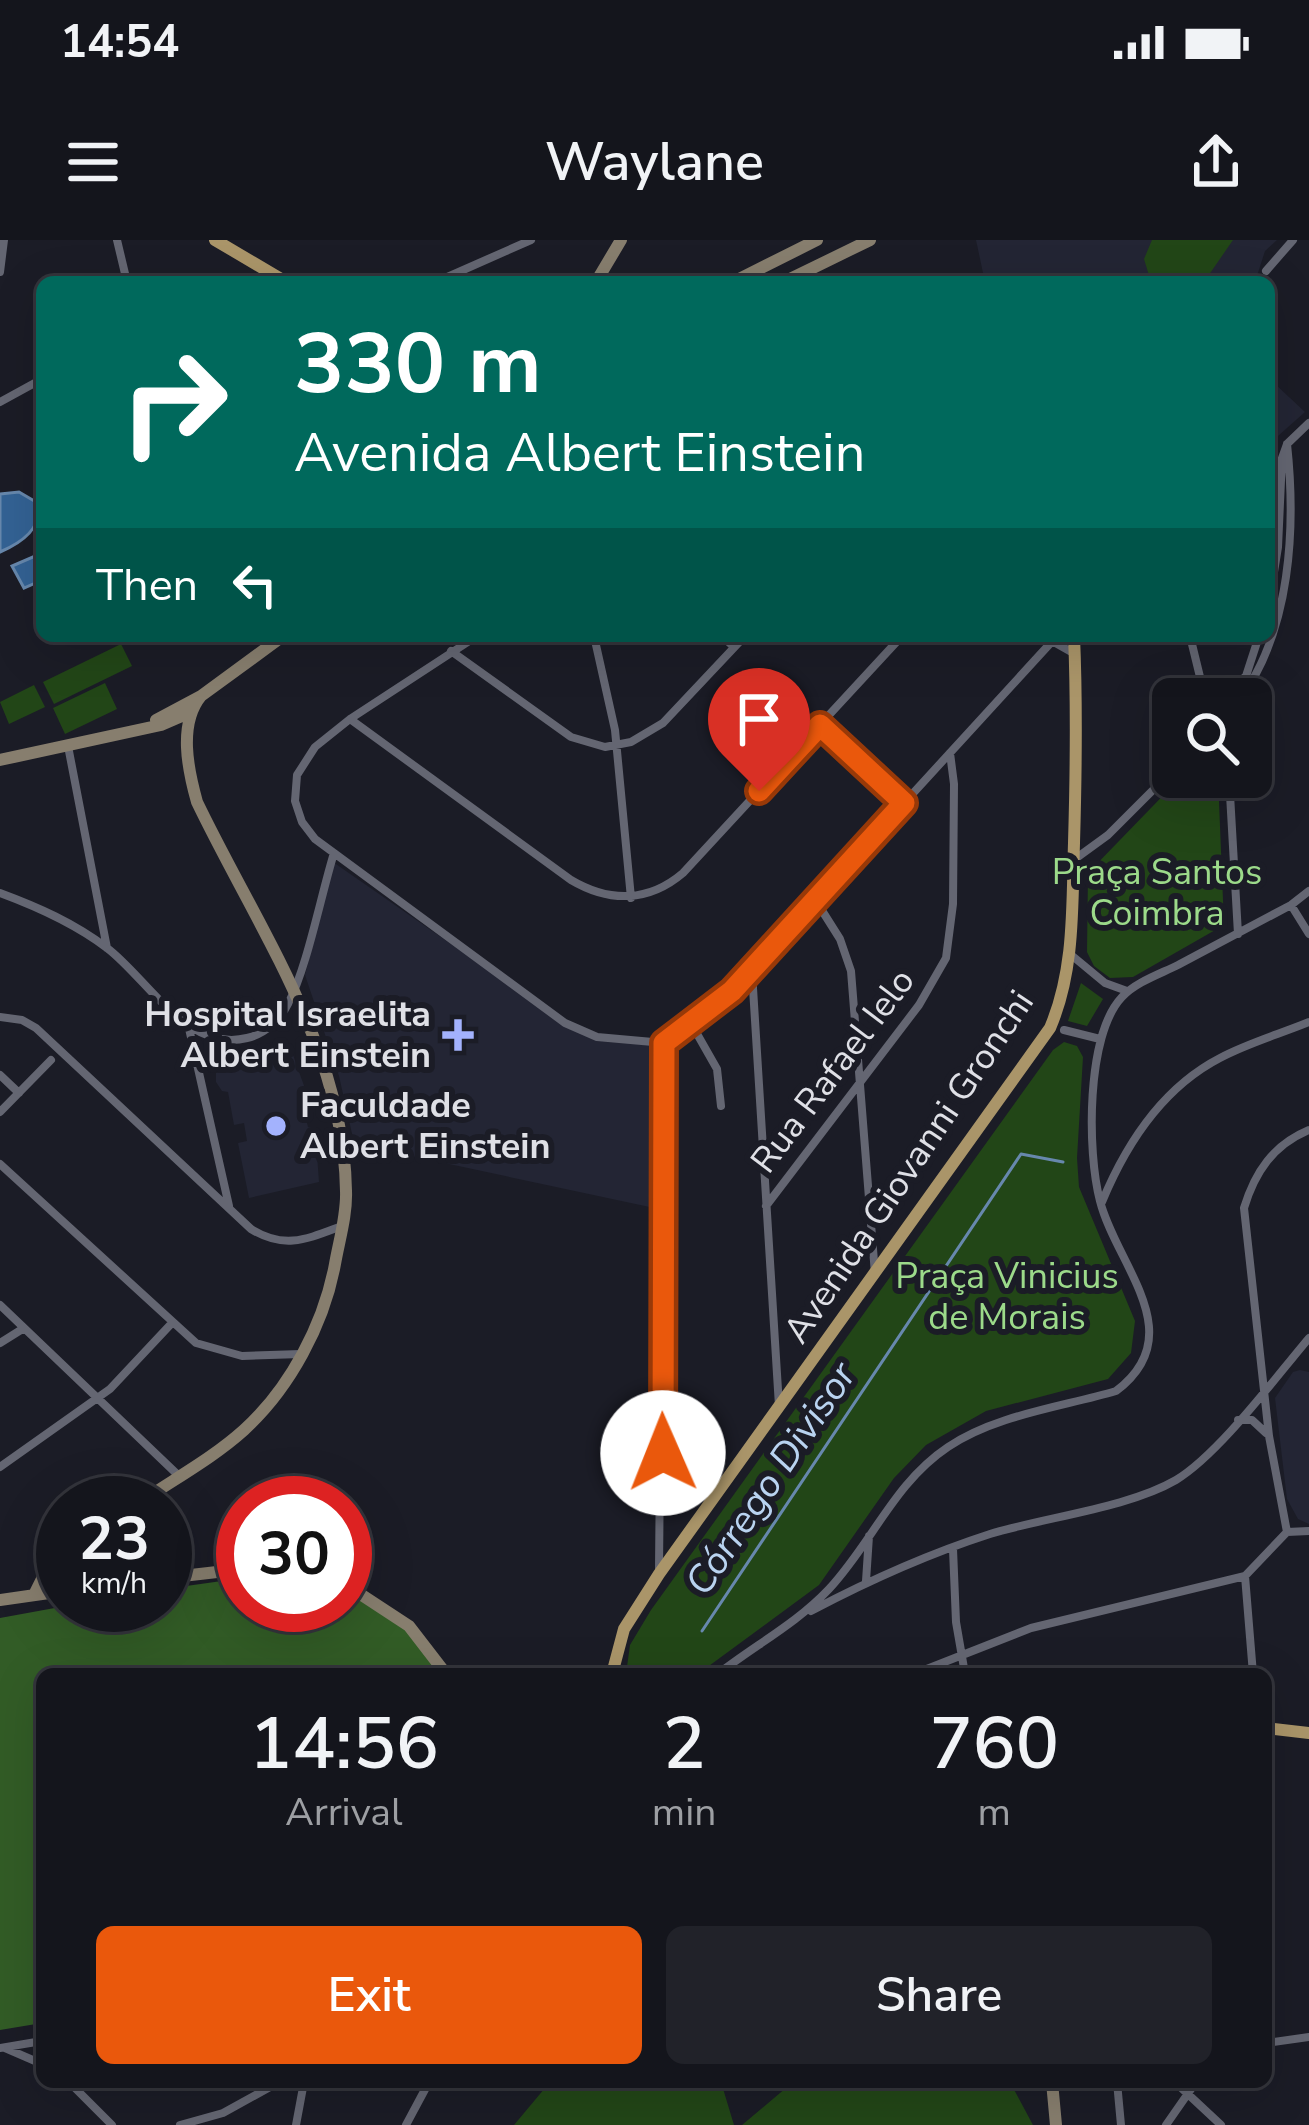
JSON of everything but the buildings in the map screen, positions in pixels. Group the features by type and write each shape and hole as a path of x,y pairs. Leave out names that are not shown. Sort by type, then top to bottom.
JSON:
{"main road":[{"path":"215,240 276,276"},
{"path":"600,276 621,240"},
{"path":"745,276 817,240"},
{"path":"796,276 870,240"},
{"path":"145,726 201,696 275,642"},
{"name":"Avenida Giovanni Gronchi","path":"614,1668 624,1629 659,1574 1050,1028 1066,989 1070,954 1074,642"},
{"path":"179,1476 245,1429 301,1354 330,1290 346,1193 331,1088 294,990 197,802 188,766 188,735 190,712 201,696"},
{"path":"0,760 161,725 190,712"},
{"path":"161,725 188,735"},
{"path":"0,1600 36,1590"},
{"path":"372,1602 409,1626 441,1668"},
{"path":"1272,1729 1309,1733"},
{"path":"1053,2088 1056,2125"}],"street":[{"path":"0,272 4,240"},
{"path":"117,240 127,276"},
{"path":"450,276 531,240"},
{"path":"1266,271 1293,240"},
{"path":"0,402 36,383"},
{"path":"1275,566 1282,458 1287,444 1309,423"},
{"path":"1275,621 1290,518 1287,444"},
{"path":"467,642 350,719 304,760 295,784 302,822 334,854 565,1023 596,1037 664,1043 692,1025 752,970 1051,642"},
{"path":"595,642 616,746 631,898"},
{"path":"729,642 734,647"},
{"path":"451,651 571,737 595,746 616,746 663,723 739,642"},
{"path":"350,719 572,880 602,894 631,898 670,884 683,873 896,642"},
{"path":"1060,642 1075,654"},
{"path":"1191,642 1200,678"},
{"path":"1245,678 1257,642"},
{"path":"1248,678 1265,656 1269,642"},
{"path":"820,725 904,803"},
{"path":"68,746 107,948"},
{"name":"Rua Rafael Ielo","path":"766,1206 861,1085 927,993 946,958 952,904 950,753"},
{"path":"1074,860 1108,835 1152,791"},
{"path":"1230,798 1238,934"},
{"path":"0,893 57,917 107,948 188,1024 221,1040 253,1037 276,1021 294,990 334,854"},
{"path":"800,1618 832,1586 892,1501 944,1449 979,1431 1116,1391 1136,1371 1146,1351 1148,1314 1100,1206 1093,1131 1100,1039 1111,1011 1127,992 1292,905 1309,891"},
{"path":"816,901 841,939 851,971 875,1277"},
{"path":"1292,905 1309,934"},
{"path":"1070,954 1105,983 1127,992"},
{"path":"752,970 779,1408"},
{"path":"0,1016 35,1028 251,1229 282,1243 342,1226"},
{"path":"1100,1206 1124,1154 1171,1094 1222,1057 1309,1022"},
{"path":"188,1024 229,1208"},
{"path":"692,1025 717,1069 722,1106"},
{"path":"1064,1030 1100,1039"},
{"path":"659,1574 664,1043"},
{"path":"0,1112 51,1060"},
{"path":"0,1075 19,1093"},
{"path":"1287,1532 1263,1393 1244,1208 1273,1152 1309,1130"},
{"path":"0,1165 196,1342 228,1354 259,1358 301,1354"},
{"path":"0,1305 179,1476"},
{"path":"0,1467 99,1398 171,1324"},
{"path":"0,1343 24,1328"},
{"path":"727,1668 800,1618 866,1582 985,1535 1173,1482 1209,1453 1309,1339"},
{"path":"1298,1352 1309,1361"},
{"path":"1259,1360 1277,1376"},
{"path":"1237,1421 1252,1420 1269,1436"},
{"path":"927,1668 1031,1628 1245,1576 1287,1532 1309,1532"},
{"path":"866,1582 869,1535"},
{"path":"953,1549 964,1668"},
{"path":"1245,1576 1253,1668"},
{"path":"1272,2042 1309,2037"},
{"path":"2,2048 36,2042"},
{"path":"2,2048 36,2062"},
{"path":"75,2088 112,2125"},
{"path":"180,2125 223,2113 268,2088"},
{"path":"296,2125 303,2088"},
{"path":"406,2125 426,2088"},
{"path":"1118,2088 1121,2125"},
{"path":"1181,2088 1221,2125"},
{"path":"1166,2125 1189,2088"}],"shaded area":[{"path":"976,240 1277,240 1265,251 1257,276 984,276"},
{"path":"1275,384 1305,412 1275,444"},
{"name":"Hospital Israelita Albert Einstein","path":"333,862 572,1028 610,1041 662,1047 659,1209 365,1146 353,1138 339,1076 305,975"},
{"name":"Faculdade Albert Einstein","path":"293,1055 312,1108 304,1111 308,1127 315,1127 319,1182 249,1198 238,1143 247,1141 244,1123 234,1125 228,1092 216,1082 216,1072 232,1059 250,1064"},
{"path":"1293,1372 1309,1372 1309,1524 1298,1519 1287,1499 1275,1398"}],"green space":[{"path":"1152,240 1233,240 1208,276 1149,276 1144,259"},
{"path":"121,644 132,666 54,704 43,682"},
{"path":"105,683 117,709 65,734 53,708"},
{"path":"34,685 45,707 9,724 0,702"},
{"name":"Praça Santos Coimbra","path":"1161,798 1219,798 1224,925 1133,977 1110,978 1094,966 1087,952 1088,873"},
{"name":"Praça Santos Coimbra","path":"1081,983 1103,999 1087,1026 1068,1021"},
{"name":"Praça Vinicius de Morais","path":"1064,1042 1077,1046 1083,1057 1079,1187 1135,1321 1131,1353 1108,1379 986,1411 926,1445 894,1478 819,1585 706,1668 627,1668 630,1645 651,1610 1053,1050"},
{"path":"216,1582 216,1632 372,1632 372,1606 400,1625 438,1668 36,1668 36,2024 0,2030 0,1618 36,1611 36,1632 192,1632 192,1585"},
{"path":"545,2088 723,2088 734,2125 514,2125"},
{"path":"786,2088 1013,2088 1033,2125 742,2125"}],"water":[{"path":"19,492 36,502 36,521 23,539 0,552 0,494"},
{"path":"36,556 36,583 24,588 12,566"}],"waterway":[{"name":"Córrego Divisor","path":"702,1631 1021,1154 1063,1162"}],"place":[{"name":"Hospital Israelita Albert Einstein","path":"458,1035"},
{"name":"Faculdade Albert Einstein","path":"276,1126"}],"route":[{"path":"663,1453 664,1043 732,991 904,803 820,725 759,791"}]}
